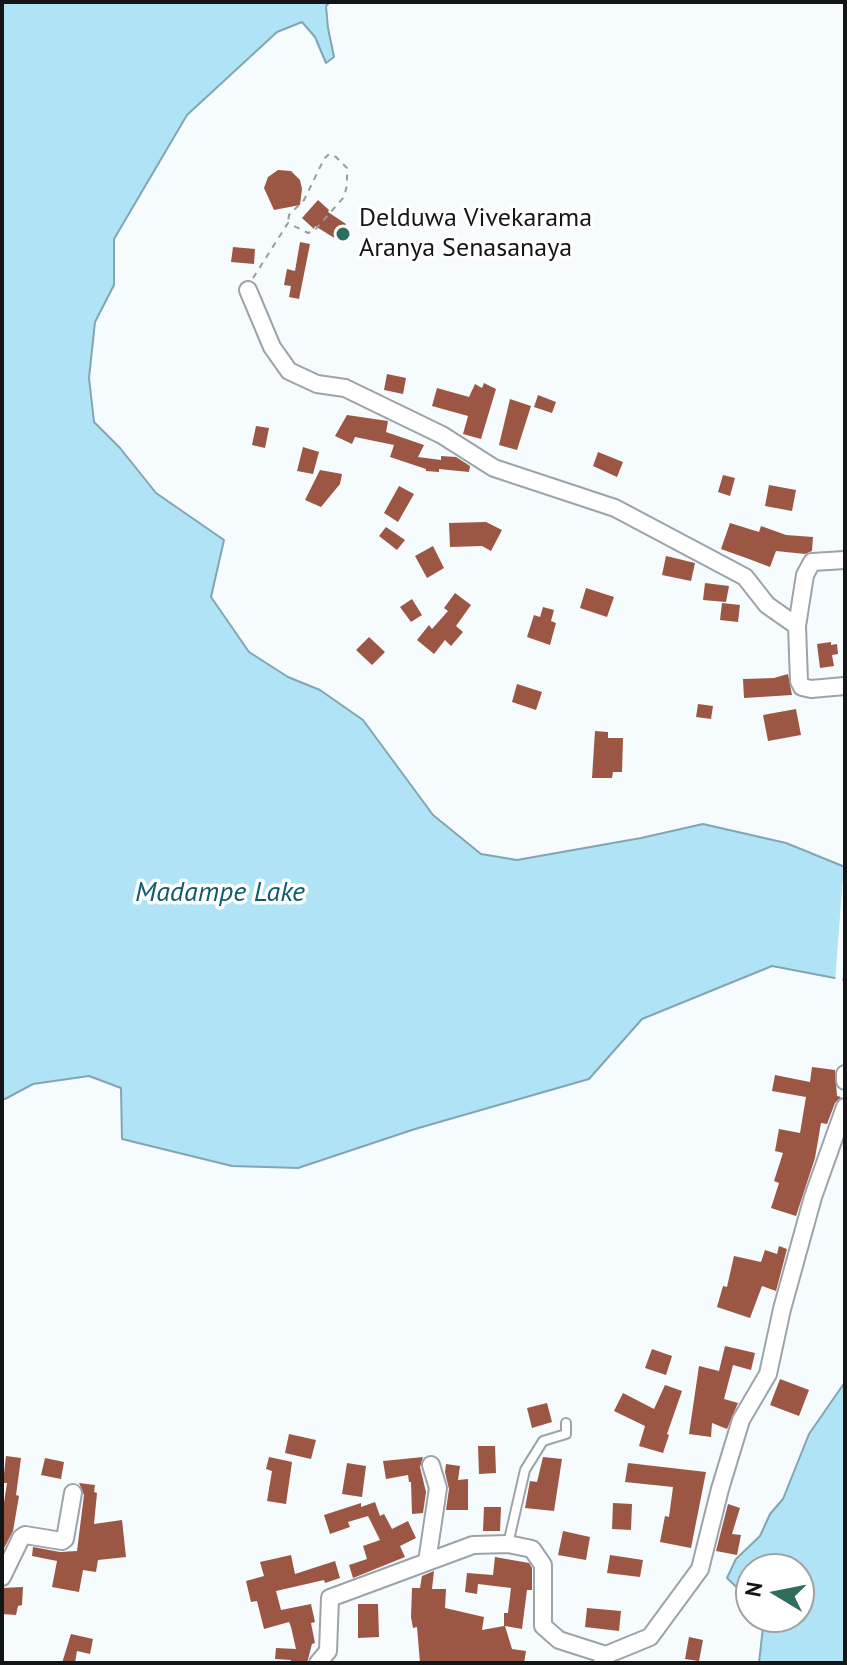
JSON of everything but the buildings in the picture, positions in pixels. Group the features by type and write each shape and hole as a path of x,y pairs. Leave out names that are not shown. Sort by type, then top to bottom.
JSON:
{"street":[{"path":"248,290 272,347 289,371 317,384 345,388 442,435 494,468 615,508 745,577 767,605 797,626"},
{"path":"845,560 812,562 805,575 797,626 799,681 802,687 845,686"},
{"path":"845,1074 845,1081"},
{"path":"318,1663 328,1651 330,1598 473,1545 508,1544 532,1549 543,1565 543,1626 559,1640 604,1659 650,1637 700,1569 741,1420 768,1374 782,1309 813,1197 845,1107"},
{"path":"427,1562 438,1488 431,1465"},
{"path":"2,1577 7,1553 25,1535 65,1539 73,1493"}],"lane":[{"path":"508,1544 525,1470 543,1441 566,1434 566,1423"}],"path":[{"path":"248,290 288,223 289,215 304,200 324,159 329,154 336,157 347,168 344,197 314,231 308,233 288,223"}],"water":[{"name":"Madampe Lake","path":"2,2 330,2 326,6 334,57 326,63 315,37 302,22 277,32 187,115 114,239 114,285 95,322 89,378 94,422 120,448 156,493 224,540 211,597 249,652 288,677 320,690 363,720 433,815 481,854 517,860 703,824 786,843 845,867 845,980 772,966 642,1019 589,1079 415,1129 298,1168 232,1166 122,1139 121,1088 89,1076 33,1084 2,1098"},
{"path":"845,1382 845,1663 759,1663 762,1633 815,1633 815,1553 742,1553 760,1536 770,1514 783,1499 809,1434"},
{"path":"735,1561 735,1586 727,1578"}],"pier":[{"path":"844,863 845,946 842,984 835,982"}],"place":[{"name":"Delduwa Vivekarama Aranya Senasanaya","path":"343,234"}]}
